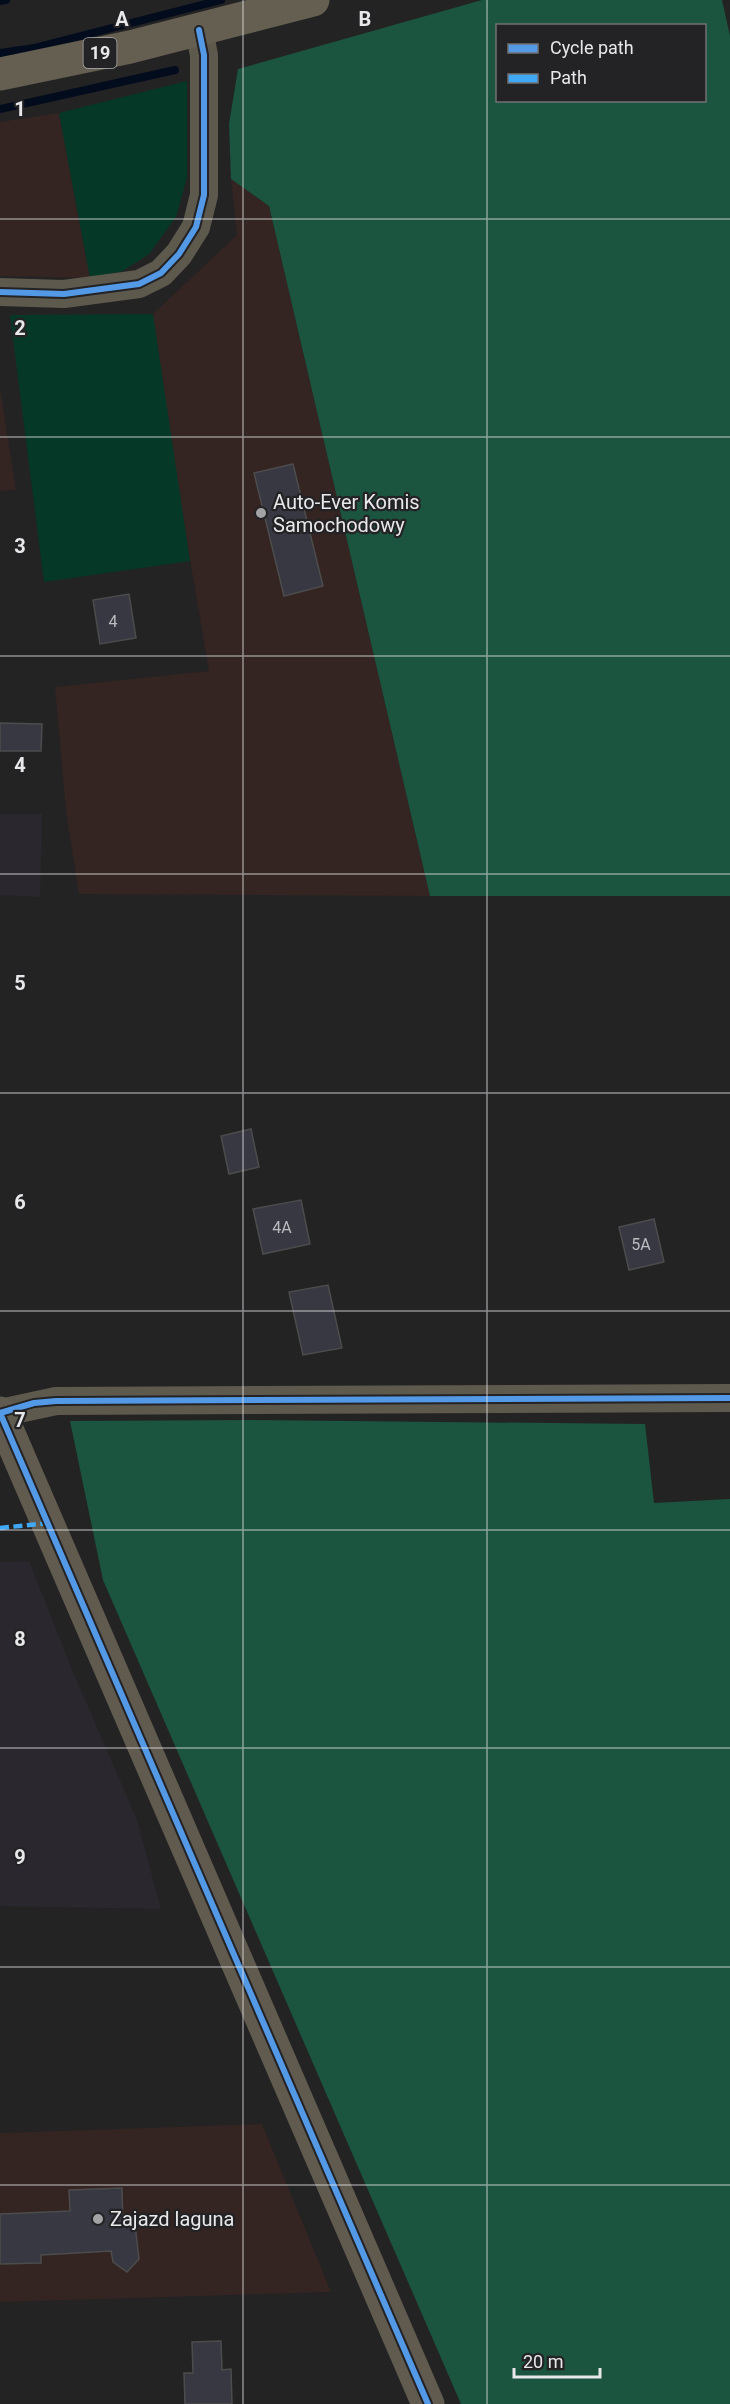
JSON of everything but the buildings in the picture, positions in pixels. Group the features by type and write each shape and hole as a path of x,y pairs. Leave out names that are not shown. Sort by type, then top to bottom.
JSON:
{"highway":[{"name":"19","path":"0,74 199,30 313,0"}],"main road":[{"path":"0,1413 428,2404"}],"street":[{"path":"0,292 64,294 139,284 161,273 179,254 195,227 204,195 204,55 199,30"},
{"path":"0,1413 34,1403 56,1401 730,1398"}],"shaded area":[{"path":"59,113 90,278 0,276 0,122"},
{"name":"Auto-Ever Komis Samochodowy","path":"231,179 269,206 430,896 79,894 66,811 55,687 209,671 174,465 153,314 237,235"},
{"path":"0,389 16,490 0,491"},
{"path":"0,814 42,814 40,897 0,895"},
{"path":"29,1561 72,1670 137,1820 161,1909 0,1906 0,1562"},
{"path":"262,2124 331,2292 0,2302 0,2133"}],"green space":[{"path":"482,0 722,0 730,36 730,896 430,896 269,206 231,179 229,124 238,69"},
{"path":"187,81 187,177 176,217 149,254 123,271 90,278 59,113"},
{"path":"153,314 190,561 44,582 10,315"},
{"path":"251,1420 645,1424 654,1503 730,1499 730,2404 461,2404 103,1580 70,1421"}],"waterway":[{"path":"0,1 6,0"},
{"path":"0,53 34,48 221,0"},
{"path":"0,109 175,70"}],"marked path":[{"path":"0,1528 49,1523"}],"cycle path":[{"path":"0,292 64,294 139,284 161,273 179,254 196,227 204,195 204,55 199,30"},
{"path":"0,1413 34,1403 56,1401 730,1398"},
{"path":"0,1413 428,2404"}],"place":[{"name":"Auto-Ever Komis Samochodowy","path":"261,513"},
{"name":"Zajazd laguna","path":"98,2219"}]}
